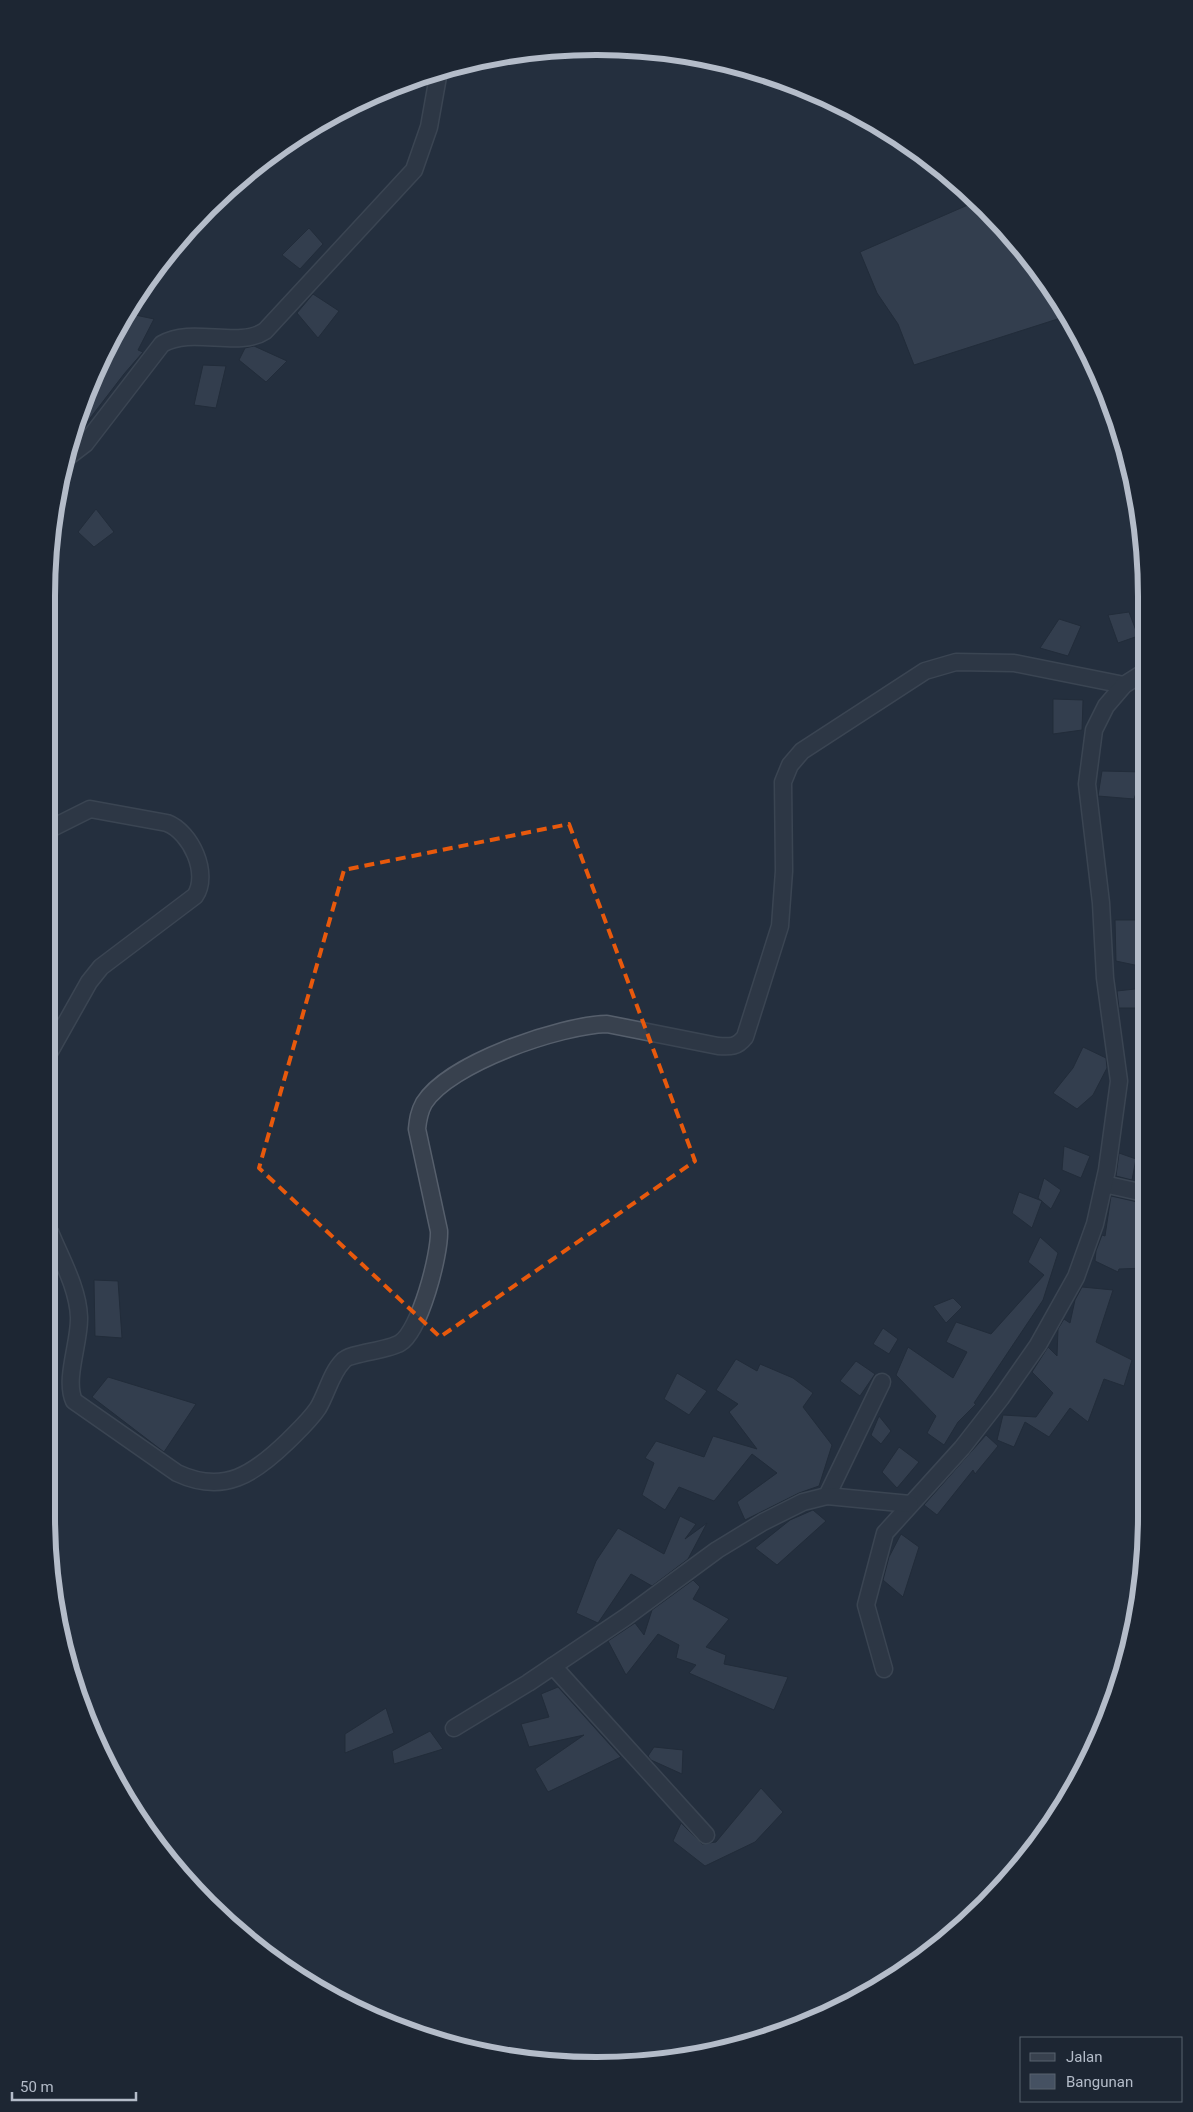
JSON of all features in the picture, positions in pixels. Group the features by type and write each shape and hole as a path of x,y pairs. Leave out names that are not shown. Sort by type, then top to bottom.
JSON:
{"street":[{"path":"74,452 85,444 162,344 176,337 249,337 265,331 414,170 429,127 437,79"},
{"path":"55,1244 73,1288 79,1315 79,1339 70,1387 74,1401 191,1480 229,1482 246,1476 266,1462 308,1420 318,1408 339,1366 346,1357 375,1352 400,1344 411,1333 423,1306 439,1242 417,1129 419,1114 434,1091 470,1066 539,1038 593,1024 607,1024 718,1046 730,1047 738,1045 744,1037 780,926 784,872 783,782 790,765 802,751 925,671 956,662 1014,663 1124,684"},
{"path":"884,1669 867,1613 868,1592 885,1533 962,1448 1002,1398 1038,1345 1076,1277 1095,1224 1104,1184 1119,1081 1105,978 1101,903 1087,784 1094,730 1106,706 1124,684 1138,676"},
{"path":"55,826 90,809 167,823 174,826 184,836 201,873 200,888 194,896 101,967 89,982 55,1042"},
{"path":"1104,1184 1138,1192"},
{"path":"827,1496 882,1382"},
{"path":"454,1728 553,1666 626,1617 717,1550 763,1522 803,1502 827,1496 910,1504"},
{"path":"553,1666 706,1834"}],"highlighted area":[{"path":"569,824 695,1161 440,1337 259,1168 344,870"}],"building":[{"path":"969,204 1004,239 1047,296 1060,318 914,365 898,324 877,293 860,252"},
{"path":"309,228 323,244 300,269 282,255"},
{"path":"313,294 339,311 318,338 297,313"},
{"path":"135,315 154,319 138,350 143,352 82,429 96,389 111,357"},
{"path":"254,346 287,361 266,382 239,360 245,348"},
{"path":"203,365 226,366 216,408 194,405"},
{"path":"96,509 114,532 94,547 78,532"},
{"path":"1129,612 1138,636 1118,643 1108,615"},
{"path":"1059,619 1081,626 1068,656 1040,648"},
{"path":"1053,699 1083,700 1082,730 1053,734"},
{"path":"1102,771 1138,772 1138,787 1134,799 1098,796"},
{"path":"1115,920 1138,920 1138,966 1116,961"},
{"path":"1138,989 1138,1008 1119,1008 1117,991"},
{"path":"1083,1047 1106,1058 1107,1068 1093,1095 1077,1109 1053,1093 1073,1068"},
{"path":"1064,1146 1090,1156 1081,1178 1062,1170"},
{"path":"1119,1153 1136,1159 1132,1180 1116,1176"},
{"path":"1044,1178 1061,1190 1051,1209 1038,1198"},
{"path":"1019,1192 1042,1201 1032,1228 1012,1213"},
{"path":"1111,1196 1138,1202 1138,1268 1119,1269 1118,1272 1095,1261 1096,1251 1102,1235 1105,1236"},
{"path":"1040,1237 1058,1253 1043,1300 974,1403 976,1404 958,1422 944,1445 927,1433 936,1416 896,1375 908,1347 953,1378 967,1352 946,1342 956,1322 991,1334 1044,1275 1028,1262"},
{"path":"94,1280 118,1281 122,1338 95,1336"},
{"path":"1082,1287 1113,1290 1096,1342 1132,1360 1124,1386 1104,1379 1088,1422 1070,1408 1049,1437 1025,1422 1014,1447 997,1440 1003,1415 1036,1417 1053,1393 1032,1372 1048,1347 1057,1356 1058,1329 1064,1319 1070,1323 1075,1300"},
{"path":"953,1298 962,1307 946,1323 933,1306"},
{"path":"883,1328 898,1339 889,1354 873,1344"},
{"path":"736,1359 757,1371 760,1364 793,1378 813,1393 803,1407 832,1445 819,1486 799,1493 745,1520 737,1502 777,1473 752,1454 714,1501 679,1487 665,1510 642,1495 654,1463 645,1458 656,1441 704,1457 713,1436 757,1449 729,1412 738,1404 716,1390"},
{"path":"856,1361 875,1374 860,1396 840,1381"},
{"path":"677,1373 707,1391 689,1415 664,1399"},
{"path":"108,1377 196,1404 164,1452 92,1397"},
{"path":"879,1416 891,1431 881,1444 871,1435"},
{"path":"986,1435 998,1446 975,1474 973,1470 937,1515 924,1505"},
{"path":"899,1447 919,1462 897,1488 882,1472"},
{"path":"813,1510 826,1521 777,1565 755,1548 790,1520"},
{"path":"680,1516 696,1524 685,1539 707,1523 688,1559 652,1586 631,1574 598,1623 576,1613 596,1561 618,1528 664,1554"},
{"path":"901,1534 919,1547 903,1597 883,1580 889,1557"},
{"path":"693,1580 700,1587 693,1599 729,1619 706,1647 726,1655 724,1664 788,1677 774,1710 689,1673 696,1665 676,1658 679,1645 658,1634 626,1675 608,1641 635,1623 644,1635 652,1610"},
{"path":"558,1687 621,1757 548,1792 535,1769 584,1735 529,1747 521,1724 549,1717 541,1694"},
{"path":"386,1708 394,1733 345,1753 345,1734"},
{"path":"430,1731 443,1749 394,1764 392,1751"},
{"path":"654,1747 683,1750 682,1774 651,1760 648,1756"},
{"path":"761,1788 783,1812 755,1842 705,1866 673,1841 681,1823 702,1844 716,1842"}]}
